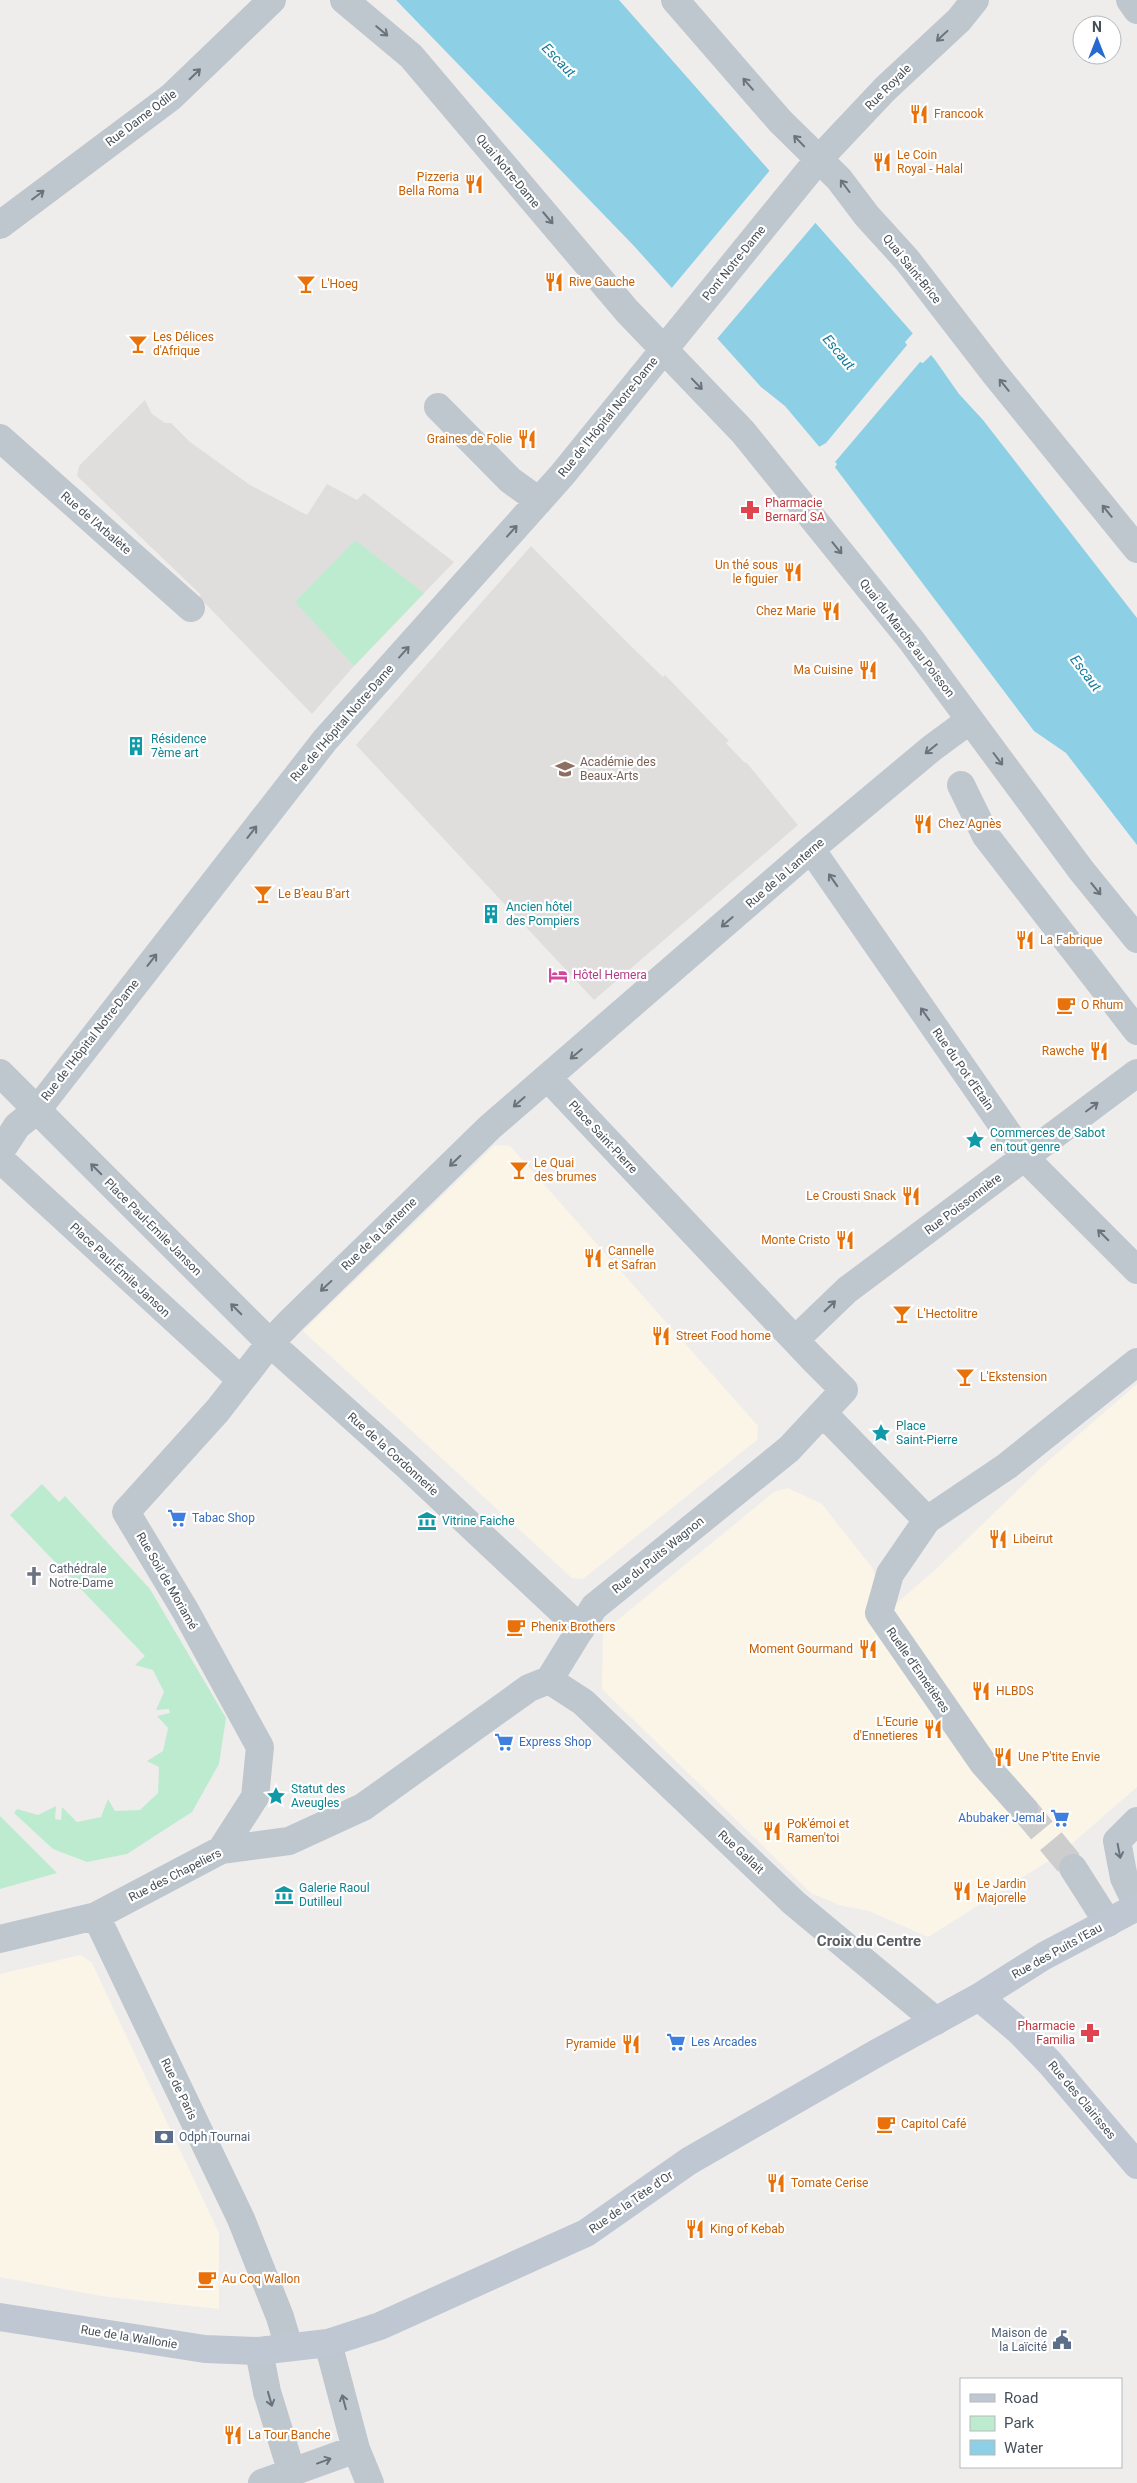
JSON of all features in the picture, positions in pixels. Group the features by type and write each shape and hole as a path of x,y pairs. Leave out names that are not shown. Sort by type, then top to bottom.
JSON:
{"street":[{"name":"Rue Dame Odile","path":"0,225 171,97 272,0"},
{"name":"Quai Notre-Dame","path":"344,0 411,56 627,311 664,349"},
{"name":"Quai Saint-Brice","path":"675,0 780,121 811,169 839,179 867,216 907,260 995,374 1137,549"},
{"name":"Rue Royale","path":"811,169 885,89 959,20 975,0"},
{"path":"1130,0 1137,10"},
{"name":"Pont Notre-Dame","path":"664,349 811,169"},
{"name":"Rue de l'Hôpital Notre-Dame","path":"36,1110 301,770 539,501 664,349"},
{"name":"Quai du Marché au Poisson","path":"664,349 744,432 911,640 1081,870 1137,939"},
{"path":"438,407 510,480 539,501"},
{"name":"Rue de l'Arbalète","path":"0,438 191,608"},
{"name":"Rue de la Lanterne","path":"270,1343 490,1127 811,849 932,748 970,720"},
{"path":"961,785 986,836 1137,1031"},
{"name":"Rue du Pot d'Etain","path":"811,849 1025,1158 1137,1270"},
{"name":"Place Paul-Emile Janson","path":"0,1073 270,1343"},
{"name":"Rue Poissonnière","path":"804,1350 846,1290 1137,1073"},
{"name":"Place Saint-Pierre","path":"548,1078 844,1390 789,1449"},
{"path":"0,1152 17,1126 36,1110"},
{"name":"Place Paul-Émile Janson","path":"0,1159 241,1380"},
{"name":"Rue Soil de Moriamé","path":"221,1850 256,1796 260,1747 185,1610 126,1512 218,1410 270,1343"},
{"name":"Rue de la Cordonnerie","path":"270,1343 405,1464 581,1628"},
{"path":"823,1413 927,1520 1007,1466 1137,1362"},
{"name":"Rue du Puits Wagnon","path":"549,1680 594,1607 789,1449"},
{"name":"Ruelle d'Ennetières","path":"927,1520 890,1574 879,1613 983,1763 1024,1808"},
{"name":"Rue des Chapeliers","path":"0,1939 96,1916 221,1850 289,1840 363,1806 529,1688 549,1680"},
{"name":"Rue Gallait","path":"549,1680 583,1702 794,1902 936,2021"},
{"name":"Rue des Puits l'Eau","path":"979,1997 1044,1956 1137,1906 1124,1878 1117,1840 1137,1821"},
{"path":"1073,1868 1108,1922"},
{"name":"Rue de Paris","path":"96,1916 242,2219 280,2317 289,2347"},
{"name":"Rue de la Tête d'Or","path":"259,2351 328,2343 380,2326 586,2233 689,2161 979,1997"},
{"name":"Rue des Clairisses","path":"979,1997 1019,2031 1050,2063 1137,2165"},
{"name":"Rue de la Wallonie","path":"0,2317 205,2349 259,2351"},
{"path":"328,2343 356,2449 370,2483"},
{"path":"259,2351 267,2392 292,2473"},
{"path":"262,2483 356,2449"}],"shaded area":[{"path":"145,400 152,414 165,423 171,423 190,442 250,485 307,515 327,484 357,500 364,493 454,562 354,666 312,714 199,597 201,595 77,476 79,466"},
{"name":"Académie des Beaux-Arts","path":"531,546 663,677 665,675 729,741 726,743 746,762 798,825 594,1000 356,745"},
{"path":"495,1145 510,1146 758,1426 757,1440 583,1579 572,1578 303,1331"},
{"path":"1137,1384 1137,1787 1061,1853 928,1937 869,1911 839,1905 811,1893 602,1689 603,1632 774,1492 788,1488 822,1504 873,1569 878,1590 897,1603 937,1568 1047,1462"},
{"path":"81,1955 92,1963 219,2233 219,2309 101,2296 0,2277 0,1974"}],"green space":[{"path":"355,540 424,593 354,666 295,602"},
{"path":"42,1484 59,1502 65,1496 150,1589 226,1718 219,1764 192,1812 127,1854 87,1862 53,1849 14,1813 17,1809 38,1815 56,1806 55,1819 61,1820 62,1807 77,1822 101,1817 108,1799 115,1811 140,1810 158,1793 159,1767 147,1761 163,1751 168,1728 157,1716 170,1713 169,1709 156,1710 164,1692 153,1670 135,1665 145,1656 10,1515"},
{"path":"0,1816 57,1873 0,1889"}],"water":[{"name":"Escaut","path":"396,0 619,0 931,354 959,394 983,420 1137,618 1137,845 1066,753 1034,731 822,450 785,406 761,387 634,246"}],"pier":[{"path":"771,169 817,221 716,340 670,290"},
{"path":"914,332 947,373 931,355 923,363 920,362 835,462 837,464 834,469 817,448 826,443 907,345 905,342"}],"tunnel":[{"path":"1024,1809 1073,1868"}],"place":[{"name":"Francook","path":"919,114"},
{"name":"Le Coin Royal - Halal","path":"882,162"},
{"name":"Pizzeria Bella Roma","path":"474,184"},
{"name":"Rive Gauche","path":"554,282"},
{"name":"L'Hoeg","path":"306,284"},
{"name":"Les Délices d'Afrique","path":"138,344"},
{"name":"Graines de Folie","path":"527,439"},
{"name":"Pharmacie Bernard SA","path":"750,510"},
{"name":"Un thé sous le figuier","path":"793,572"},
{"name":"Chez Marie","path":"831,611"},
{"name":"Ma Cuisine","path":"868,670"},
{"name":"Résidence 7ème art","path":"136,746"},
{"name":"Académie des Beaux-Arts","path":"565,769"},
{"name":"Chez Agnès","path":"923,824"},
{"name":"Le B'eau B'art","path":"263,894"},
{"name":"Ancien hôtel des Pompiers","path":"491,914"},
{"name":"La Fabrique","path":"1025,940"},
{"name":"Hôtel Hemera","path":"558,975"},
{"name":"O Rhum","path":"1066,1005"},
{"name":"Rawche","path":"1099,1051"},
{"name":"Commerces de Sabot en tout genre","path":"975,1140"},
{"name":"Le Quai des brumes","path":"519,1170"},
{"name":"Le Crousti Snack","path":"911,1196"},
{"name":"Monte Cristo","path":"845,1240"},
{"name":"Cannelle et Safran","path":"593,1258"},
{"name":"L'Hectolitre","path":"902,1314"},
{"name":"Street Food home","path":"661,1336"},
{"name":"L'Ekstension","path":"965,1377"},
{"name":"Place Saint-Pierre","path":"881,1433"},
{"name":"Tabac Shop","path":"177,1518"},
{"name":"Vitrine Faiche","path":"427,1521"},
{"name":"Libeirut","path":"998,1539"},
{"name":"Cathédrale Notre-Dame","path":"34,1576"},
{"name":"Phenix Brothers","path":"516,1627"},
{"name":"Moment Gourmand","path":"868,1649"},
{"name":"HLBDS","path":"981,1691"},
{"name":"L'Ecurie d'Ennetieres","path":"933,1729"},
{"name":"Express Shop","path":"504,1742"},
{"name":"Une P'tite Envie","path":"1003,1757"},
{"name":"Statut des Aveugles","path":"276,1796"},
{"name":"Abubaker Jemal","path":"1060,1818"},
{"name":"Pok'émoi et Ramen'toi","path":"772,1831"},
{"name":"Le Jardin Majorelle","path":"962,1891"},
{"name":"Galerie Raoul Dutilleul","path":"284,1895"},
{"name":"Pharmacie Familia","path":"1090,2033"},
{"name":"Les Arcades","path":"676,2042"},
{"name":"Pyramide","path":"631,2044"},
{"name":"Capitol Café","path":"886,2124"},
{"name":"Odph Tournai","path":"164,2137"},
{"name":"Tomate Cerise","path":"776,2183"},
{"name":"King of Kebab","path":"695,2229"},
{"name":"Au Coq Wallon","path":"207,2279"},
{"name":"Maison de la Laïcité","path":"1062,2340"},
{"name":"La Tour Banche","path":"233,2435"}],"district":[{"name":"Croix du Centre","path":"869,1941"}]}
